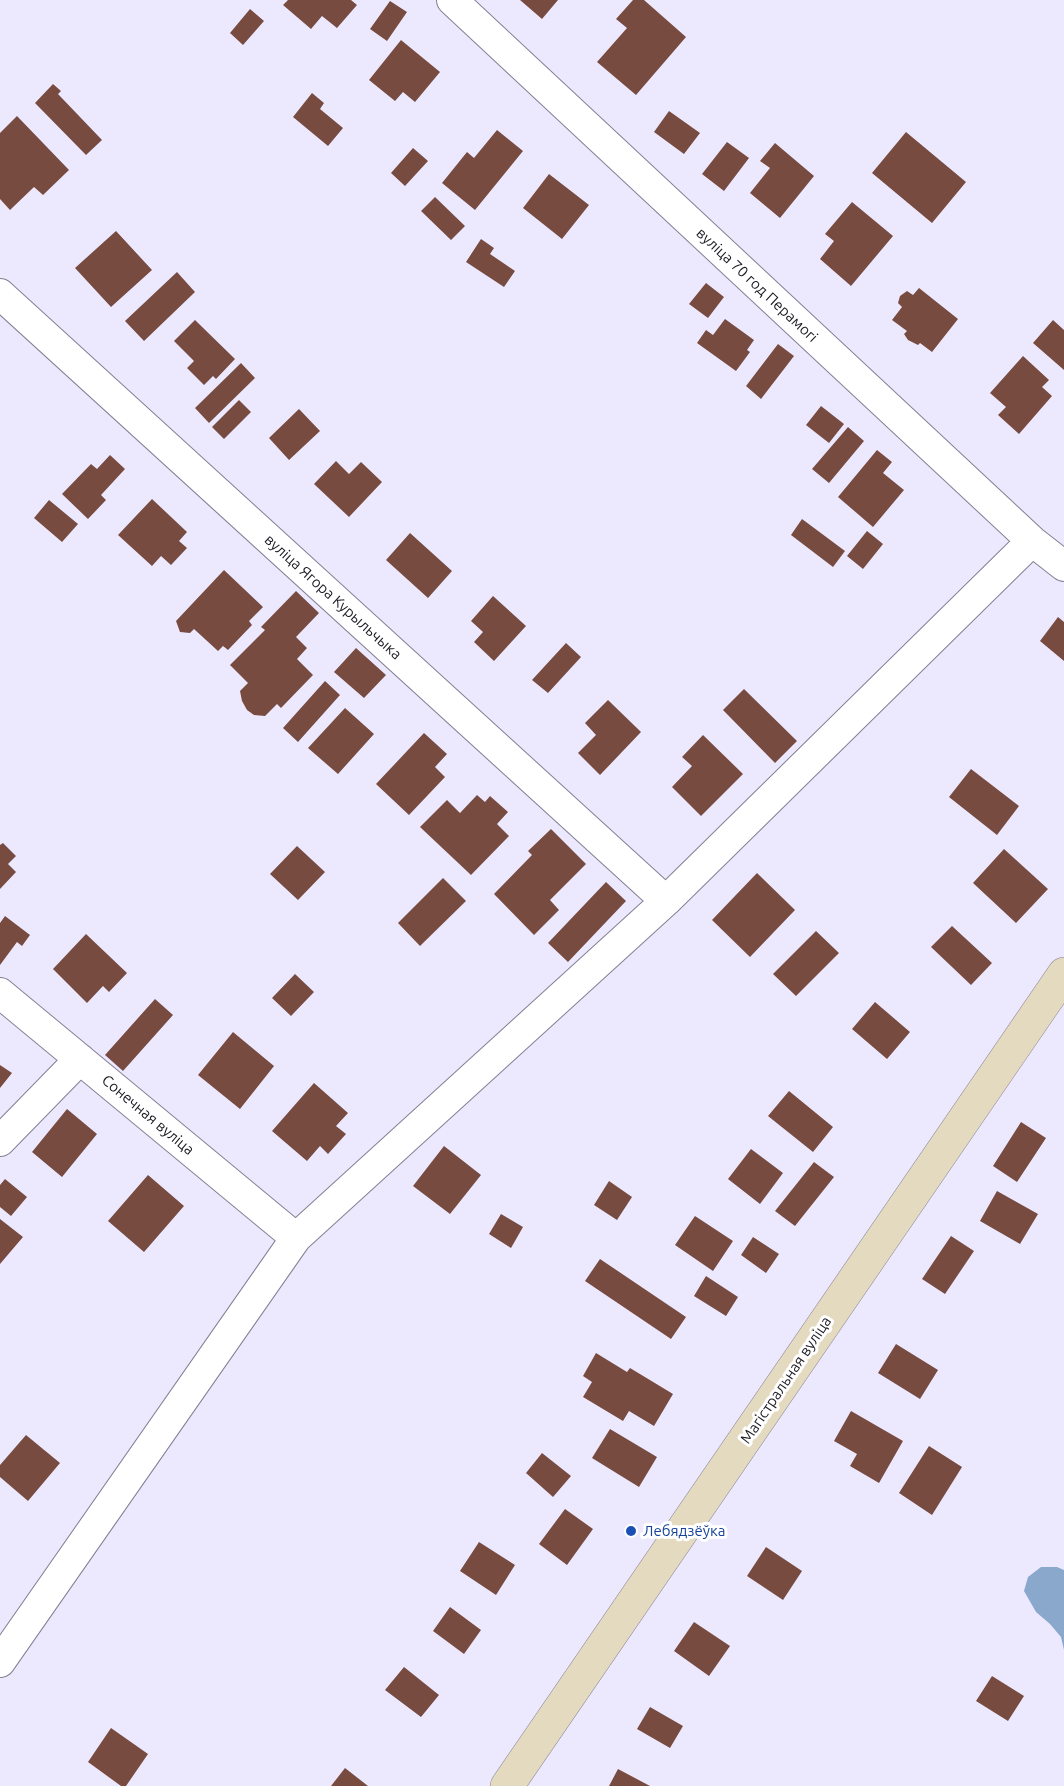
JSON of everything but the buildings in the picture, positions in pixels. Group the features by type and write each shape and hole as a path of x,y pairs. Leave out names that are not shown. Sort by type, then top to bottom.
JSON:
{"main road":[{"name":"Магістральная вуліца","path":"507,1786 1064,974"}],"street":[{"name":"вуліца 70 год Перамогі","path":"452,0 1032,541 1064,566"},
{"name":"вуліца Ягора Курыльчыка","path":"0,294 666,901"},
{"path":"0,1662 296,1238 666,901 1032,541"},
{"name":"Сонечная вуліца","path":"0,993 296,1238"},
{"path":"0,1141 80,1059"}],"water":[{"path":"1041,1567 1057,1567 1064,1570 1064,1650 1061,1637 1036,1612 1024,1591 1028,1577"}],"place":[{"name":"Лебядзёўка","path":"631,1531"}]}
